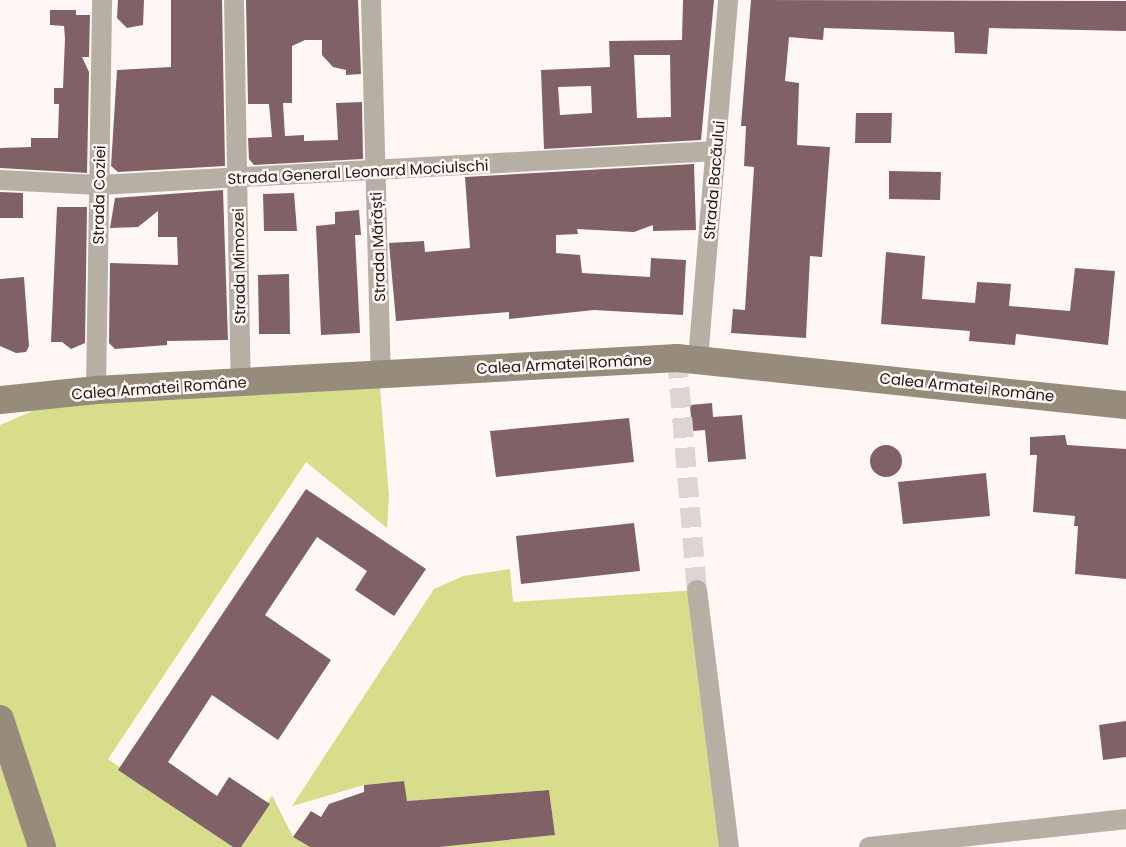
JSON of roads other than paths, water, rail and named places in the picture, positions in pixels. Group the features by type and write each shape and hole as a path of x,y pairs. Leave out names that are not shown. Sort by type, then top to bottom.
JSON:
{"street":[{"name":"Strada Coziei","path":"96,390 102,0"},
{"name":"Strada Mimozei","path":"234,0 241,382"},
{"name":"Strada Mărăști","path":"371,0 381,374"},
{"name":"Strada Bacăului","path":"698,359 728,0"},
{"name":"Strada General Leonard Mociulschi","path":"0,180 99,185 376,172 716,151"},
{"name":"Calea Armatei Române","path":"0,400 36,399 96,390 698,359 1126,405"},
{"path":"0,414 36,399"},
{"path":"697,590 729,847"},
{"path":"0,719 42,847"},
{"path":"869,847 1126,819"}],"tunnel":[{"path":"677,358 697,590"}]}
